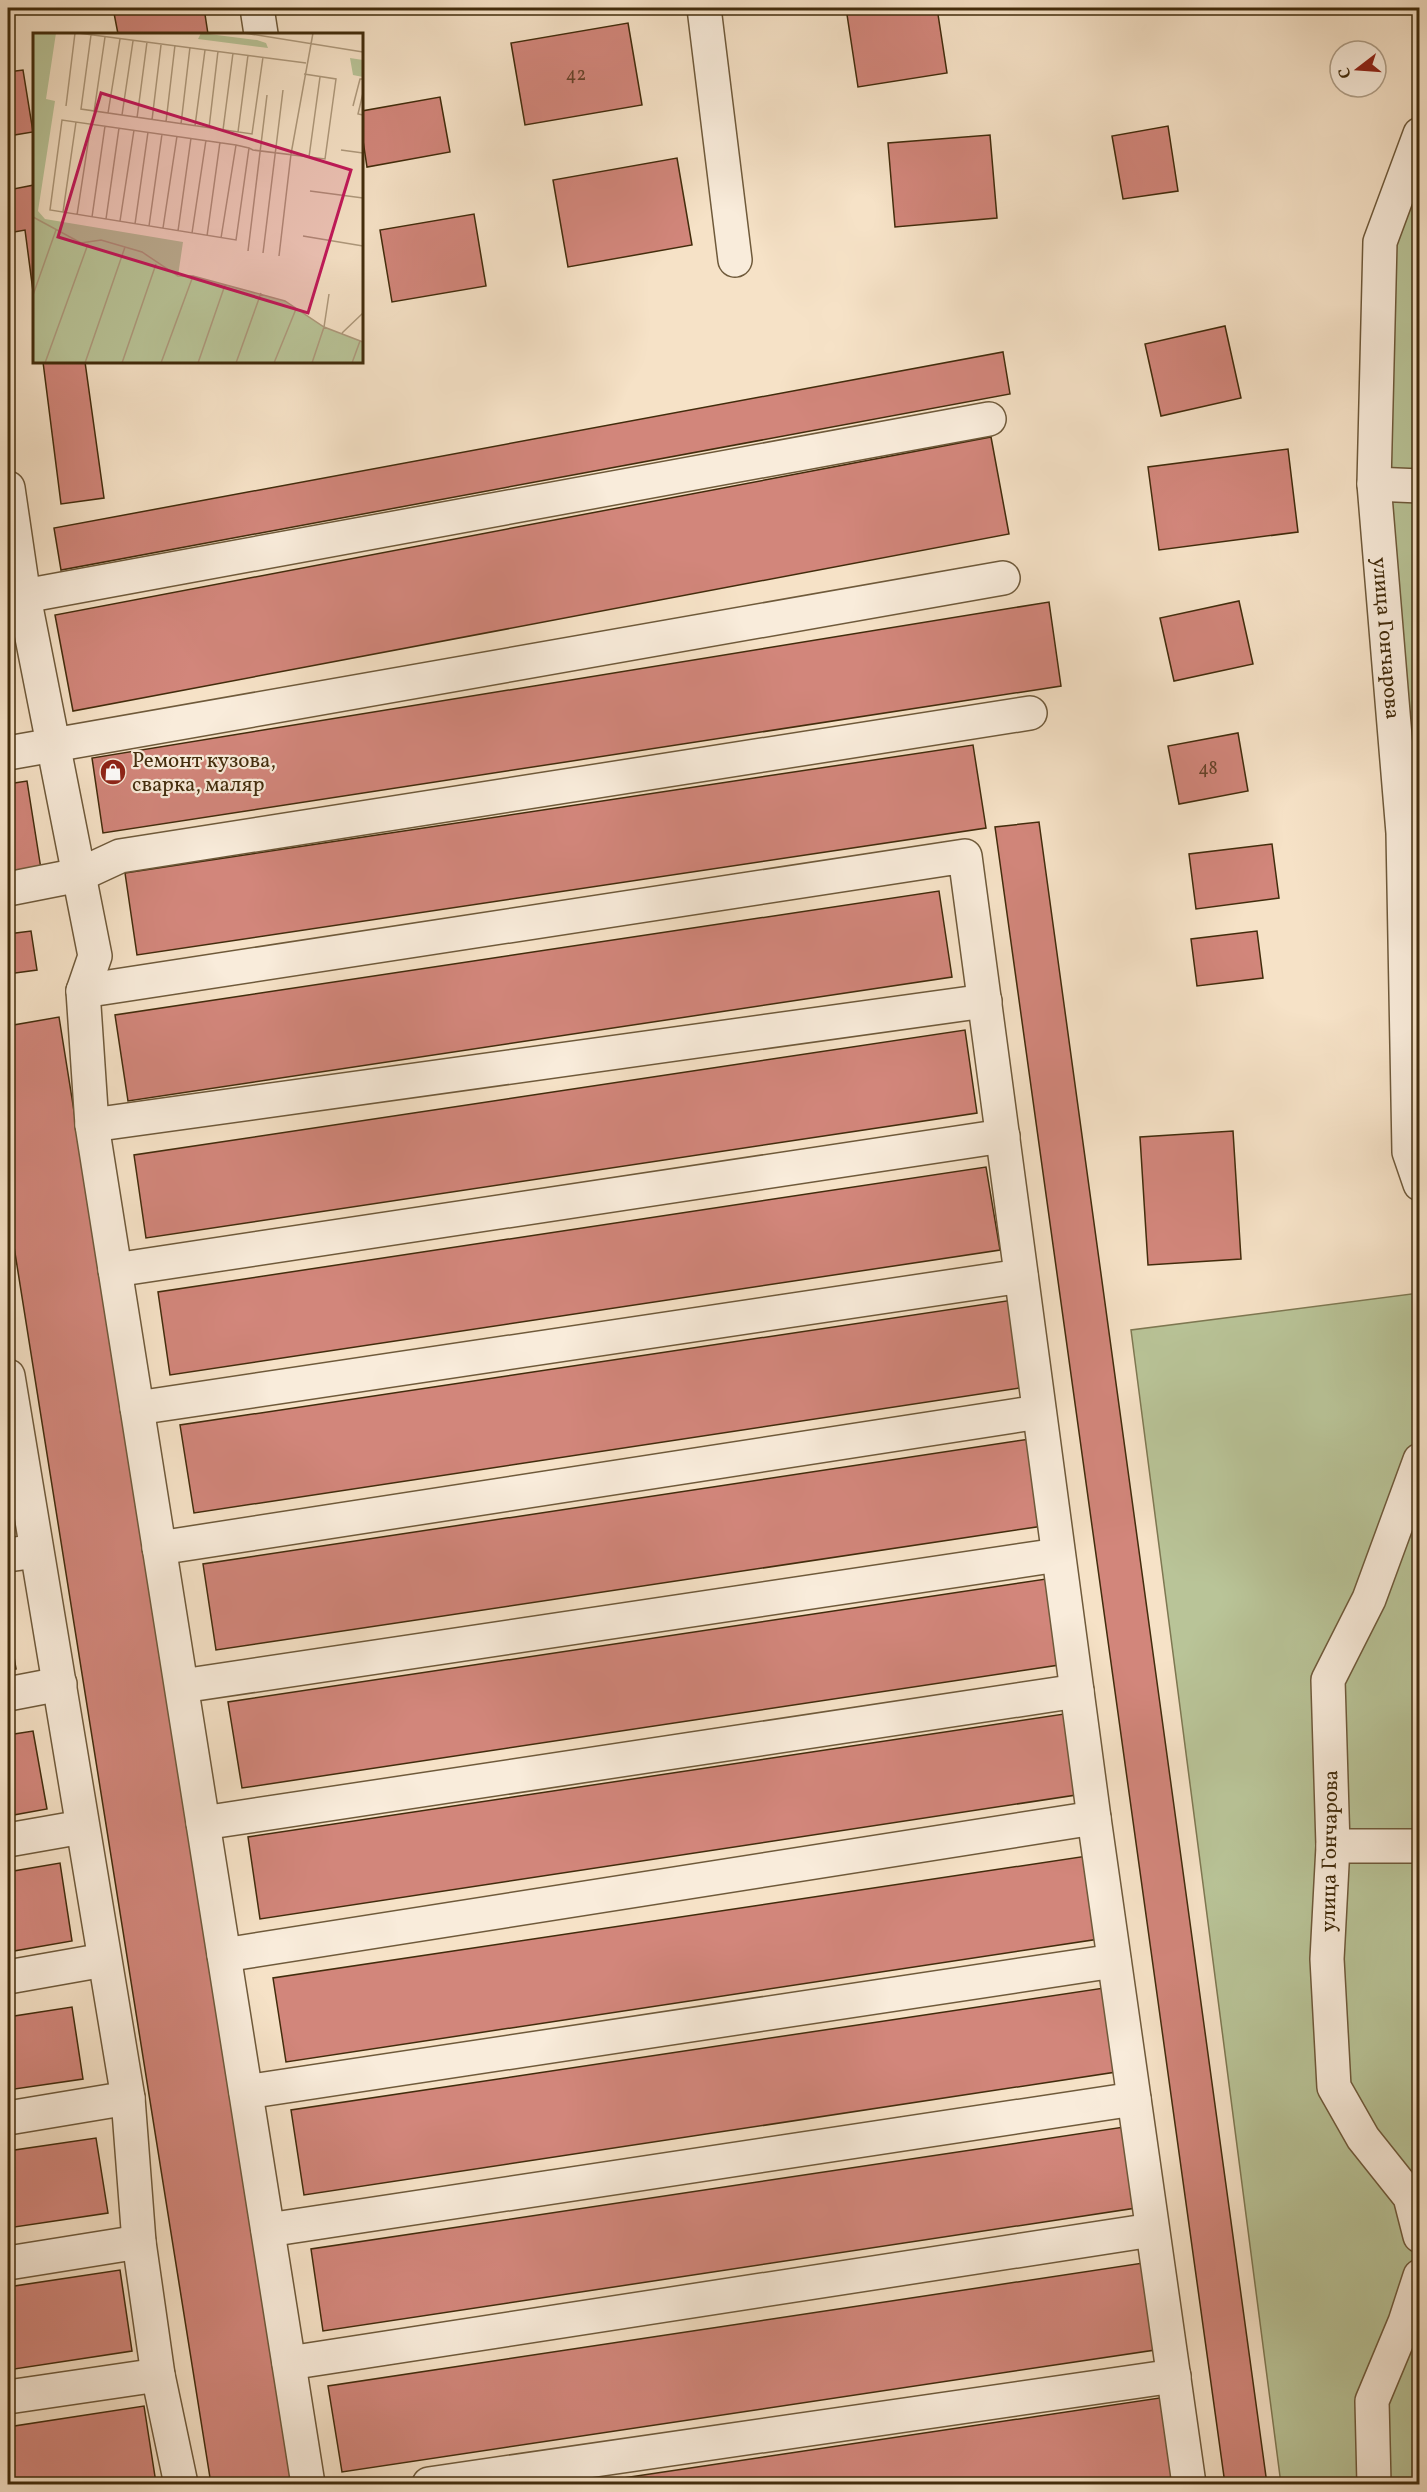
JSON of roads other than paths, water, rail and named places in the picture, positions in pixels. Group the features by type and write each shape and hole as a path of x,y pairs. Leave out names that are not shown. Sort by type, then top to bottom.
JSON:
{"street":[{"path":"257,8 261,33"},
{"path":"704,8 735,260"},
{"name":"улица Гончарова","path":"1419,134 1380,242 1374,484 1411,834 1414,1152 1419,1184"},
{"path":"16,598 989,419"},
{"path":"1374,484 1419,486"},
{"path":"8,488 16,598 54,745 95,956 83,991 92,1125 308,2484"},
{"path":"8,753 1003,578"},
{"path":"8,889 79,875 120,856 1030,713"},
{"path":"83,991 965,856 1094,1818 1189,2484"},
{"path":"92,1125 985,1001"},
{"path":"115,1270 1003,1136"},
{"path":"137,1408 1021,1276"},
{"path":"8,1376 22,1553 60,1684 128,2098 139,2242 159,2375 181,2484"},
{"path":"159,1548 1040,1412"},
{"name":"улица Гончарова","path":"1419,1460 1410,1515 1328,1680 1333,1846 1327,1959 1334,2087 1363,2138 1415,2197 1419,2236"},
{"path":"182,1686 1058,1555"},
{"path":"8,1694 60,1684"},
{"path":"203,1823 1077,1691"},
{"path":"224,1955 1094,1818"},
{"path":"8,1840 82,1827"},
{"path":"1333,1846 1419,1846"},
{"path":"8,1977 104,1960"},
{"path":"246,2092 1114,1961"},
{"path":"8,2118 128,2098"},
{"path":"268,2230 1134,2099"},
{"path":"289,2363 1152,2230"},
{"path":"8,2263 139,2242"},
{"path":"1374,2484 1372,2401 1405,2322 1419,2276"},
{"path":"8,2397 159,2375"},
{"path":"429,2484 1173,2376"}],"place":[{"name":"Ремонт кузова, сварка, маляр","path":"113,772"}]}
